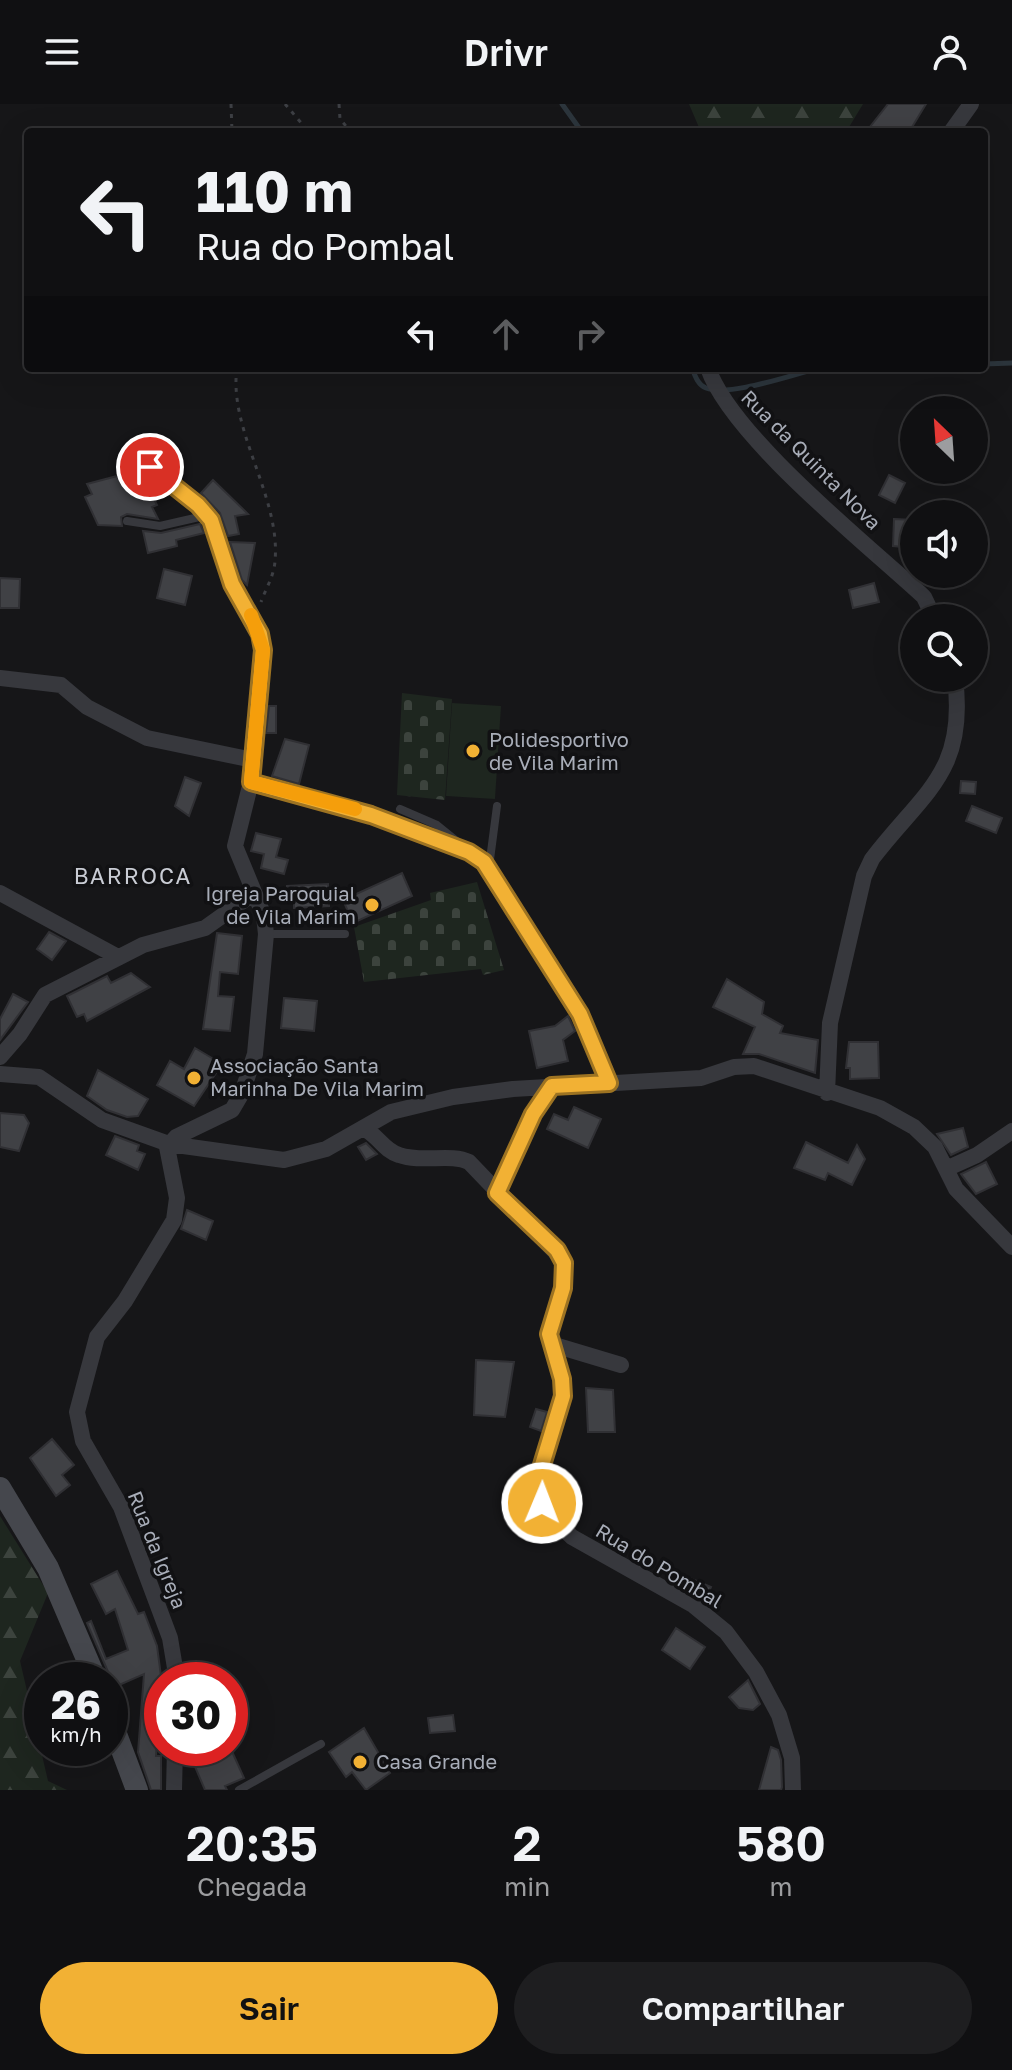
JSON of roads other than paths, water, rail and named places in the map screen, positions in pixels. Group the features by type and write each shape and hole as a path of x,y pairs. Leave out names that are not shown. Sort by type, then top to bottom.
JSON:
{"street":[{"path":"954,128 971,104"},
{"name":"Rua da Quinta Nova","path":"710,373 723,401 802,485 924,597 927,604"},
{"path":"150,467 208,515 232,584 260,634 263,650 251,782 235,846 264,916 266,934 255,1054 242,1093 223,1116 176,1137 169,1144"},
{"path":"0,678 61,685 87,707 117,719 147,738 253,760"},
{"path":"827,1093 830,1023 864,876 872,859 943,772 959,711 957,692"},
{"path":"251,782 352,808 469,852 489,867 539,954 580,1014 609,1083"},
{"path":"0,893 118,957"},
{"path":"0,1057 20,1034 42,998 150,943 205,928 254,893"},
{"path":"0,1074 39,1077 102,1120 169,1144 291,1160 326,1149 391,1112 426,1103 489,1091 701,1078 750,1066 886,1110 914,1127 935,1147 960,1195 1012,1247"},
{"path":"497,1193 533,1114 552,1086"},
{"name":"Rua do Pombal","path":"363,1128 387,1149 403,1156 466,1161 563,1260 563,1288 549,1329 563,1388 542,1465 540,1493 545,1511 572,1537 702,1610 736,1644 779,1715 792,1758 793,1790"},
{"path":"946,1169 977,1155 1012,1131"},
{"name":"Rua da Igreja","path":"169,1144 166,1155 177,1198 174,1220 125,1301 97,1337 77,1412 83,1441 121,1507 170,1638 174,1662"},
{"path":"551,1344 621,1365"},
{"path":"0,1488 48,1568 88,1662"},
{"path":"128,1766 137,1790"},
{"path":"174,1790 175,1766"}],"lane":[{"path":"127,521 160,526 208,515"},
{"path":"489,867 497,806"},
{"path":"400,809 437,825 469,852"},
{"path":"266,934 345,934"},
{"path":"239,1790 321,1744"}],"waterway":[{"path":"562,104 579,128"},
{"path":"988,364 1012,363"},
{"path":"694,372 701,385 717,390 762,384 806,372"}],"place":[{"name":"Polidesportivo de Vila Marim","path":"473,751"},
{"name":"Igreja Paroquial de Vila Marim","path":"372,905"},
{"name":"Associação Santa Marinha De Vila Marim","path":"194,1078"},
{"name":"Casa Grande","path":"360,1762"}],"district":[{"name":"BARROCA","path":"133,876"}]}
